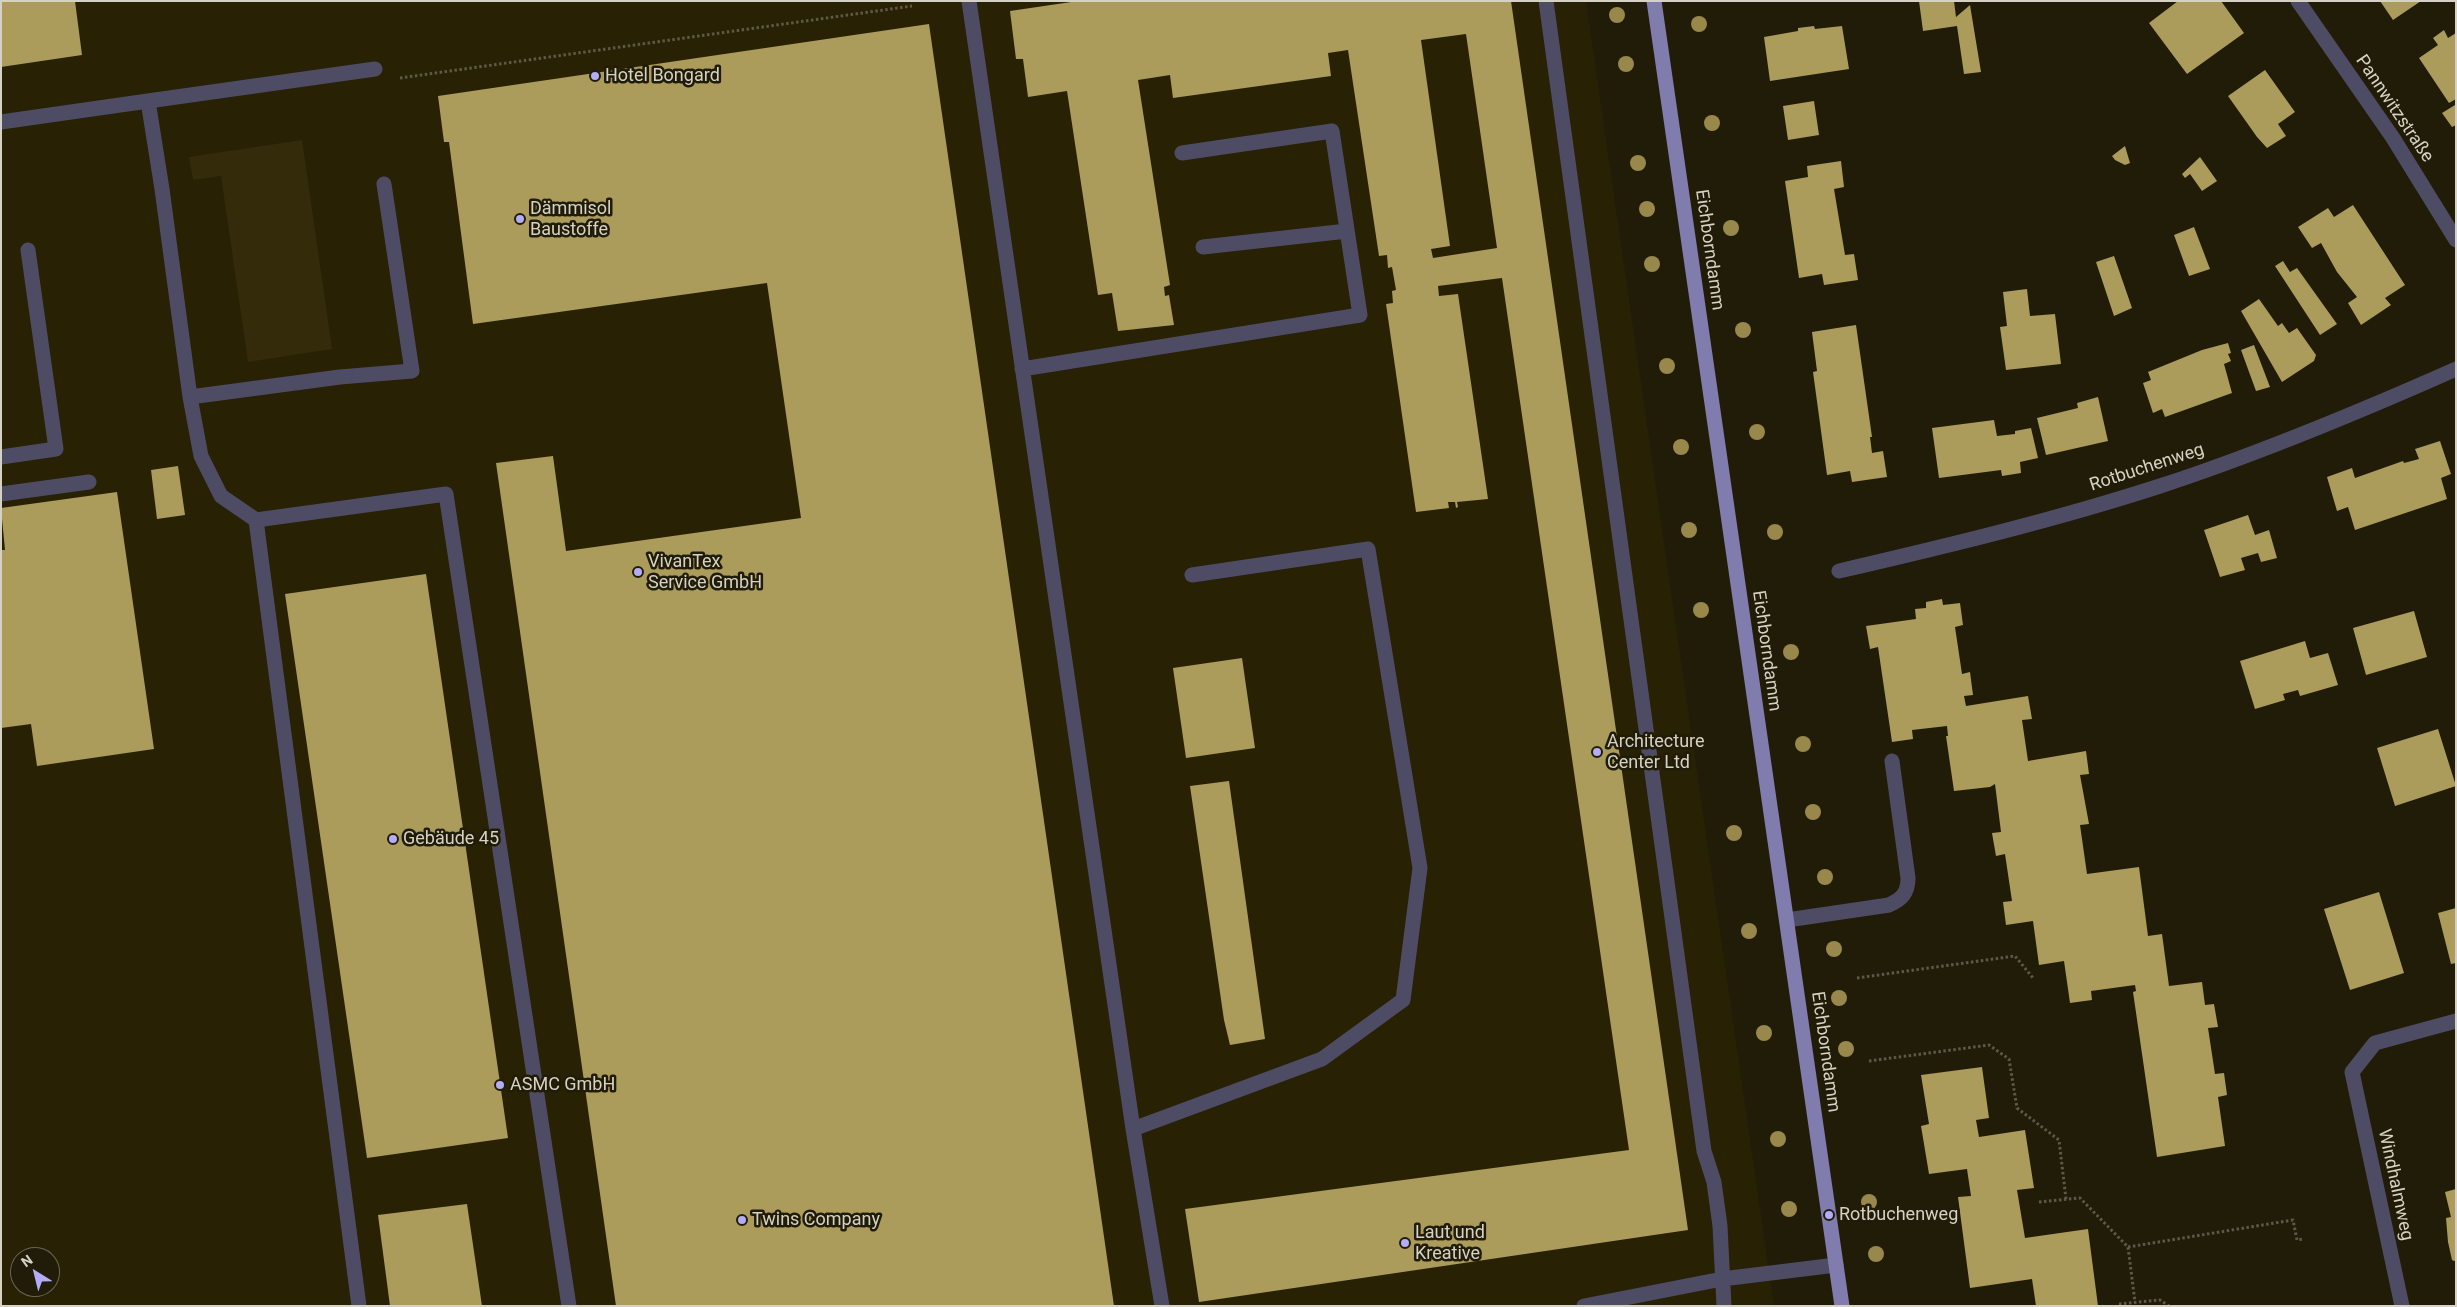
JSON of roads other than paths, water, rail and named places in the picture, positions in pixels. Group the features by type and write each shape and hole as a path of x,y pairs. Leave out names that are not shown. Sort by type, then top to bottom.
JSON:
{"main road":[{"name":"Eichborndamm","path":"1654,1 1842,1306"}],"street":[{"path":"969,1 1133,1129 1162,1306"},
{"path":"1546,1 1704,1151 1714,1182 1722,1240 1724,1306"},
{"name":"Pannwitzstraße","path":"2298,1 2393,138 2456,240"},
{"path":"1,122 376,69"},
{"path":"148,101 190,397 201,456 221,496 256,520 446,494 570,1306"},
{"path":"1022,369 1360,315 1332,131 1182,153"},
{"path":"190,397 340,377 412,371 384,184"},
{"path":"1203,247 1347,231"},
{"path":"1,457 56,449 28,250"},
{"name":"Rotbuchenweg","path":"1839,571 1999,534 2162,485 2345,418 2456,369"},
{"path":"1,494 89,482"},
{"path":"256,520 359,1306"},
{"path":"1133,1129 1322,1059 1403,1000 1420,868 1368,549 1192,576"},
{"path":"1787,920 1889,905 1898,901 1905,894 1908,878 1892,761"},
{"name":"Windhalmweg","path":"2402,1306 2352,1072 2375,1042 2456,1021"},
{"path":"1584,1306 1722,1279 1836,1265"}],"place":[{"name":"Hotel Bongard","path":"595,76"},
{"name":"Dämmisol Baustoffe","path":"520,219"},
{"name":"VivanTex Service GmbH","path":"638,572"},
{"name":"Architecture Center Ltd","path":"1597,752"},
{"name":"Gebäude 45","path":"393,839"},
{"name":"ASMC GmbH","path":"500,1085"},
{"name":"Rotbuchenweg","path":"1829,1215"},
{"name":"Twins Company","path":"742,1220"},
{"name":"Laut und Kreative","path":"1405,1243"}]}
